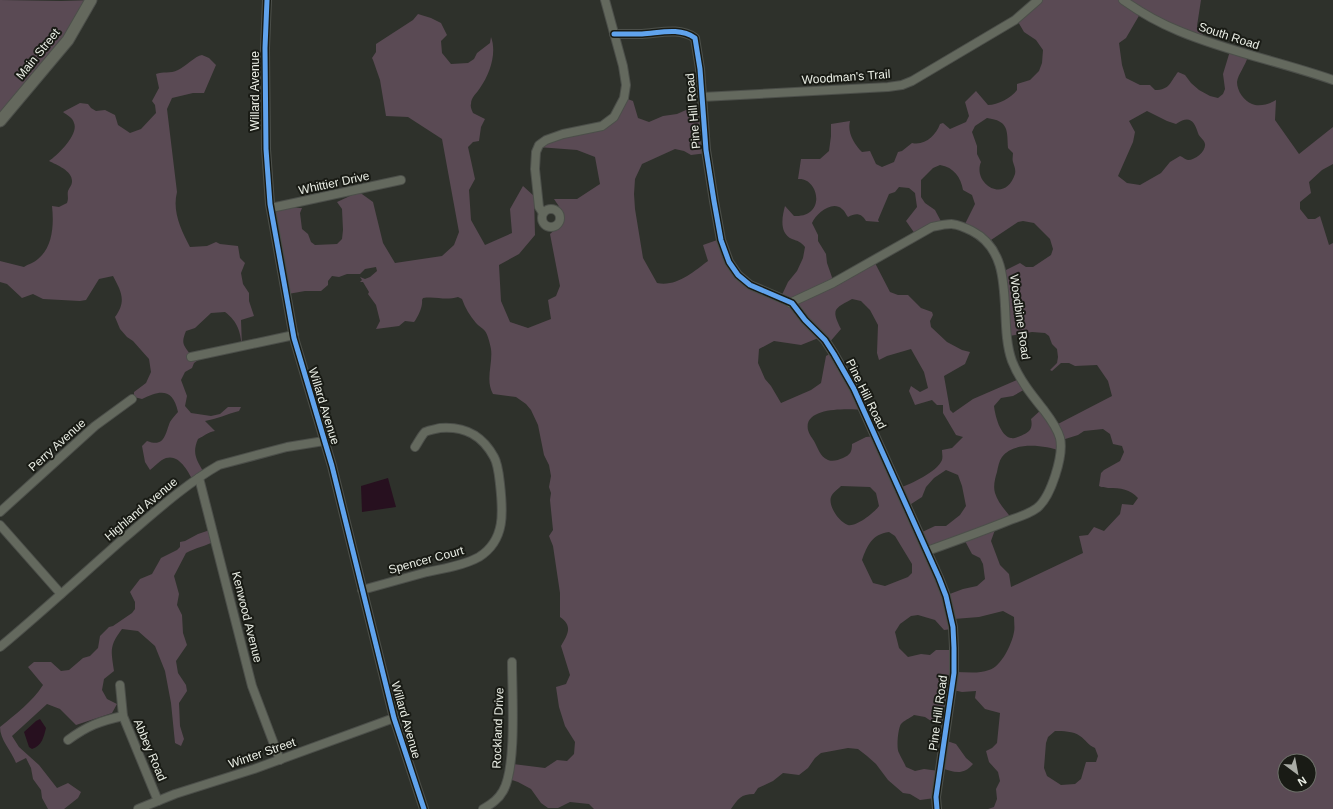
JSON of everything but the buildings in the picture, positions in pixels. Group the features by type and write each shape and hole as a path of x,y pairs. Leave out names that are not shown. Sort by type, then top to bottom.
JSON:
{"main road":[{"name":"Main Street","path":"0,121 68,40 91,0"}],"street":[{"name":"Willard Avenue","path":"266,0 266,149 271,208 294,335 324,441 394,718 424,809"},
{"path":"543,213 539,207 535,169 536,152 539,145 546,140 563,134 602,126 614,116 624,98 626,85 623,66 605,0"},
{"name":"Woodman's Trail","path":"702,97 902,85 912,81 1009,23 1038,0"},
{"name":"South Road","path":"1122,0 1178,31 1237,52 1333,80"},
{"name":"Pine Hill Road","path":"614,34 643,34 673,31 688,33 694,38 700,69 706,150 721,240 729,262 738,274 750,285 792,303 805,320 825,340 844,370 869,420 946,596 953,627 954,673 936,792 937,809"},
{"name":"Whittier Drive","path":"271,208 401,180"},
{"name":"Woodbine Road","path":"790,303 833,283 932,227 949,223 962,226 977,233 988,242 995,253 999,261 1002,275 1011,358 1023,382 1052,421 1060,437 1061,455 1056,472 1044,498 1038,507 1001,524 927,551"},
{"path":"191,357 294,335"},
{"name":"Perry Avenue","path":"0,512 94,426 132,399"},
{"name":"Spencer Court","path":"362,590 452,566 478,557 496,541 502,525 502,504 496,459 488,447 478,437 467,430 450,427 436,429 426,432 415,447"},
{"name":"Highland Avenue","path":"0,647 154,513 199,478 220,465 287,447 324,441"},
{"name":"Kenwood Avenue","path":"199,478 252,686 280,760"},
{"path":"0,525 62,594"},
{"name":"Rockland Drive","path":"483,809 494,802 503,790 510,765 512,732 512,662"},
{"name":"Abbey Road","path":"120,685 123,716 158,801"},
{"path":"68,740 92,724 123,716"},
{"name":"Winter Street","path":"138,809 280,760 394,718"}],"shaded area":[{"path":"0,0 94,0 0,122"},
{"path":"1039,0 1201,0 1197,26 1207,41 1140,14 1126,38 1119,43 1122,65 1126,78 1140,85 1150,85 1155,90 1160,90 1169,85 1178,72 1185,75 1199,90 1210,96 1218,98 1223,94 1225,89 1223,74 1230,51 1248,56 1237,82 1238,89 1246,101 1255,105 1264,105 1276,100 1275,120 1299,154 1333,127 1333,164 1322,170 1309,182 1311,193 1300,202 1300,209 1308,219 1315,219 1320,216 1329,245 1333,243 1333,809 988,809 994,807 997,799 996,789 1000,781 998,772 989,762 986,751 997,743 1000,713 985,709 975,698 976,691 962,692 953,690 946,722 931,721 925,717 914,715 901,724 898,734 898,751 906,767 915,771 924,769 939,771 935,798 920,800 910,794 903,793 888,780 876,764 867,756 858,749 848,748 821,753 815,758 808,768 799,775 783,773 773,781 758,788 754,794 746,795 740,798 731,809 594,809 589,804 570,802 558,808 548,808 541,803 531,789 509,779 513,764 545,768 557,760 567,761 574,754 575,742 565,726 559,707 556,687 566,684 570,675 561,646 566,638 568,627 564,620 560,617 560,593 553,546 549,536 553,530 550,500 551,493 549,487 551,476 549,465 544,455 538,425 531,410 526,404 516,397 493,394 489,378 491,349 488,337 484,330 470,315 462,299 458,297 449,299 423,298 420,311 414,322 405,321 399,326 376,329 380,321 376,305 368,294 369,292 363,282 360,282 362,280 360,277 365,279 370,277 377,271 376,267 365,269 360,274 347,274 339,277 332,276 328,281 328,285 321,291 305,291 288,294 273,208 291,206 302,208 300,213 302,229 308,234 311,242 315,245 337,244 342,239 343,230 342,209 337,202 352,195 355,189 373,202 383,243 395,263 442,256 454,245 459,232 442,139 408,117 386,116 380,80 372,58 376,52 376,44 413,20 418,14 441,23 447,35 441,41 442,53 451,64 468,63 474,59 477,53 490,43 491,37 493,43 492,63 484,82 471,102 473,113 485,119 481,127 479,141 473,142 468,147 475,179 469,190 471,220 485,245 512,233 510,209 523,186 534,196 535,235 519,254 499,265 501,301 510,322 528,328 551,319 548,300 556,296 560,286 550,234 556,229 563,218 561,210 554,199 577,199 600,184 595,157 577,150 538,147 546,141 603,127 625,98 633,101 638,118 649,122 663,116 677,114 686,110 701,109 707,153 691,155 684,151 675,149 642,164 635,179 635,209 643,258 657,283 671,283 691,274 708,261 703,245 720,239 737,273 780,299 788,282 797,271 803,258 805,247 788,236 783,229 782,220 785,206 794,216 805,215 812,211 816,198 815,190 811,184 805,180 798,179 801,159 820,159 829,151 831,124 850,121 850,134 862,152 870,151 876,164 882,167 894,162 898,152 902,151 912,143 921,143 929,139 936,132 940,124 943,123 950,129 966,122 969,116 965,102 976,91 988,105 996,104 1014,93 1017,90 1017,84 1030,80 1039,71 1042,63 1043,50 1036,40 1024,32 1017,20","holes":["1147,111 1176,124 1188,119 1195,125 1205,144 1205,147 1197,157 1191,160 1186,160 1180,156 1170,162 1161,173 1140,185 1127,183 1118,176 1133,142 1135,132 1129,121","987,118 999,121 1005,127 1007,131 1008,148 1013,153 1015,174 1010,183 1004,188 991,188 981,177 979,170 981,162 977,154 977,146 972,132 975,126","940,165 953,171 959,177 963,190 972,195 975,204 964,226 988,242 1018,222 1023,221 1034,223 1050,239 1053,249 1051,255 1033,267 1026,267 1020,263 1002,272 1009,336 1032,332 1045,333 1049,336 1052,344 1057,349 1057,363 1050,370 1052,371 1061,363 1069,363 1075,366 1097,365 1108,381 1112,396 1056,425 1042,409 1031,419 1032,425 1029,431 1020,436 1011,438 1001,429 997,420 994,406 1001,398 1013,396 1027,388 1019,379 973,399 953,413 950,410 944,376 965,364 970,352 962,350 947,342 931,327 930,321 933,315 932,312 921,308 908,295 898,295 890,292 875,263 834,283 827,263 826,254 818,241 818,235 812,223 814,219 825,209 834,206 842,209 848,217 858,214 866,221 879,222 878,220 889,194 895,192 899,187 909,188 915,193 917,207 906,221 916,236 943,225 935,210 925,203 921,197 921,180 933,168","852,299 861,301 870,310 878,325 877,353 879,360 911,349 924,372 928,388 920,392 911,386 909,391 915,405 932,400 937,405 943,405 943,413 956,435 963,437 952,448 942,450 942,460 935,469 917,481 899,488 876,436 866,437 852,444 851,451 847,456 832,461 825,459 821,455 809,433 808,422 820,413 849,409 864,410 833,352 826,356 821,383 811,390 781,403 765,379 758,363 759,349 774,341 801,345 821,337 828,344 841,329 836,317 836,310 841,305","1103,429 1110,434 1113,444 1122,446 1124,452 1120,461 1101,473 1099,486 1125,490 1138,498 1133,505 1122,504 1120,514 1104,531 1094,527 1088,535 1079,536 1083,553 1011,587 1009,574 1000,565 991,541 996,527 1012,519 1000,504 994,491 1000,460 1007,452 1021,446 1038,446 1061,451 1062,440 1078,435 1084,431","946,470 958,475 966,506 960,515 946,526 935,526 920,533 908,506 922,497 926,487 934,478","841,486 870,487 876,493 879,506 869,516 860,522 848,525 841,521 835,513 830,501 833,494","889,532 895,536 912,564 912,573 908,577 885,586 873,583 862,560 868,546 874,538 883,533","965,541 972,554 980,558 983,564 985,579 977,586 947,595 928,552","1003,611 1014,617 1013,637 1002,660 989,670 981,672 955,672 952,650 936,650 930,655 921,654 908,657 899,648 895,632 900,624 911,616 918,615 935,620 944,630 953,629 954,619 979,617","1055,731 1074,733 1095,748 1098,756 1096,762 1086,762 1081,779 1075,784 1061,785 1047,776 1044,768 1046,743 1048,737"]},
{"path":"202,55 209,58 216,65 204,93 193,93 172,98 167,109 177,192 176,206 178,220 190,247 207,246 216,242 220,244 238,246 240,258 245,263 241,273 243,284 249,293 249,301 254,316 241,320 242,346 236,323 225,312 211,313 195,328 186,331 184,335 184,344 191,355 198,351 207,354 194,363 192,368 185,372 181,380 187,396 185,406 191,413 211,416 220,414 228,407 241,407 239,411 205,421 215,431 198,439 195,454 205,475 194,482 183,465 171,457 159,462 150,470 145,462 142,446 147,441 157,443 161,441 170,422 178,412 173,399 165,393 155,394 142,399 134,397 134,392 146,383 151,372 149,359 120,329 115,317 121,306 122,296 113,276 99,279 86,300 43,299 33,294 22,298 7,284 0,282 0,261 24,267 35,262 43,254 50,242 53,220 52,206 59,207 67,203 68,191 72,183 72,178 64,169 49,161 67,144 75,128 70,117 63,112 80,103 88,104 96,111 105,110 115,115 118,125 130,133 141,129 156,113 155,105 152,101 159,88 156,74 178,70 196,57"},
{"path":"388,478 396,507 362,512 361,486"},
{"path":"210,530 215,541 186,553 174,576 179,594 177,605 182,615 183,633 187,645 176,661 178,673 186,685 187,691 179,703 180,726 184,739 181,746 175,743 171,703 165,671 155,646 138,631 122,629 113,644 112,649 114,671 104,679 102,690 107,699 117,704 112,713 76,725 60,709 47,704 12,736 19,747 39,765 57,788 68,783 81,792 78,798 64,809 48,809 42,798 41,790 33,779 31,768 26,758 16,763 0,732 0,727 29,702 43,685 28,667 34,662 51,662 61,671 69,670 83,658 90,656 98,648 100,636 109,627 113,626 132,613 135,609 135,602 130,592 140,579 152,574 161,558 177,550 180,547 180,542"},
{"path":"40,719 46,728 38,746 32,749 29,747 24,732"},
{"path":"947,741 956,744 966,758 973,764 969,768 962,772 958,772 941,768"}],"cycle path":[{"path":"267,0 265,48 266,149 270,204 294,338 332,466 394,718 424,809"},
{"path":"614,34 676,32 695,38 700,69 706,150 721,240 729,262 738,275 750,285 792,303 805,320 825,340 854,389 939,578 946,596 953,627 954,673 936,797 937,809"}]}
